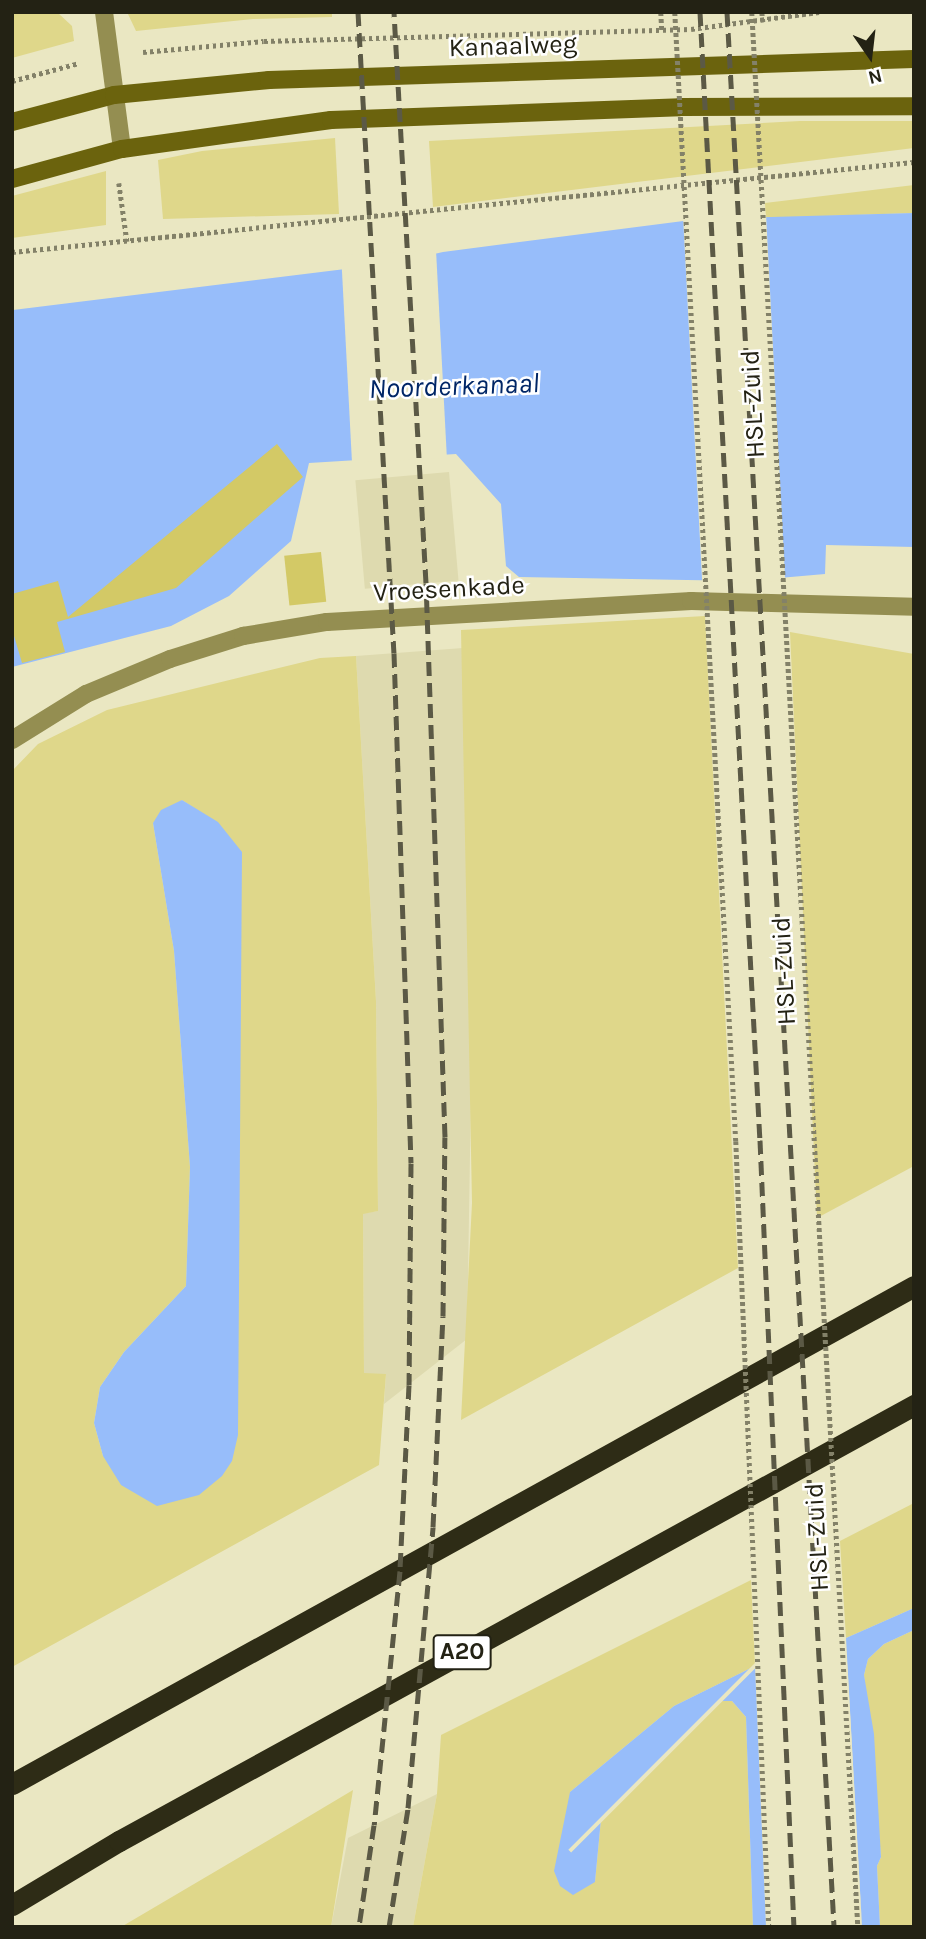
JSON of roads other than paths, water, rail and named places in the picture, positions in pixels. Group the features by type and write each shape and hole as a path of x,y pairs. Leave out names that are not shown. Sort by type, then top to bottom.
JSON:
{"highway":[{"path":"12,1784 914,1286"},
{"name":"A20","path":"12,1905 118,1840 914,1405"}],"main road":[{"name":"Kanaalweg","path":"12,122 114,95 269,80 914,59"},
{"path":"12,179 122,149 331,120 680,107 914,106"}],"street":[{"path":"104,12 107,57 122,149"},
{"name":"Vroesenkade","path":"12,740 86,694 170,659 243,636 327,622 691,601 914,607"}],"water":[{"name":"Noorderkanaal","path":"914,213 914,547 826,545 825,574 743,581 519,577 506,566 501,504 456,454 309,463 291,541 229,596 171,626 12,667 13,310 394,263 443,252 699,219"},
{"path":"182,800 218,822 242,852 238,1435 232,1461 222,1476 199,1495 157,1506 121,1485 103,1456 94,1423 100,1387 124,1352 186,1286 190,1167 174,951 153,823 161,810"},
{"path":"914,1608 914,1630 884,1644 868,1659 864,1675 874,1734 881,1857 877,1866 880,1927 862,1927 846,1638"},
{"path":"755,1666 766,1927 753,1927 746,1717 732,1701 718,1701 601,1819 595,1882 573,1895 560,1886 554,1871 570,1792 674,1706"}],"railway":[{"path":"358,12 394,653 411,1163 409,1385 400,1571 374,1825 359,1927"},
{"path":"389,1927 408,1808 433,1527 443,1316 445,1137 426,583 394,12"},
{"path":"700,12 760,1140 794,1927"},
{"path":"727,12 834,1927"}]}
